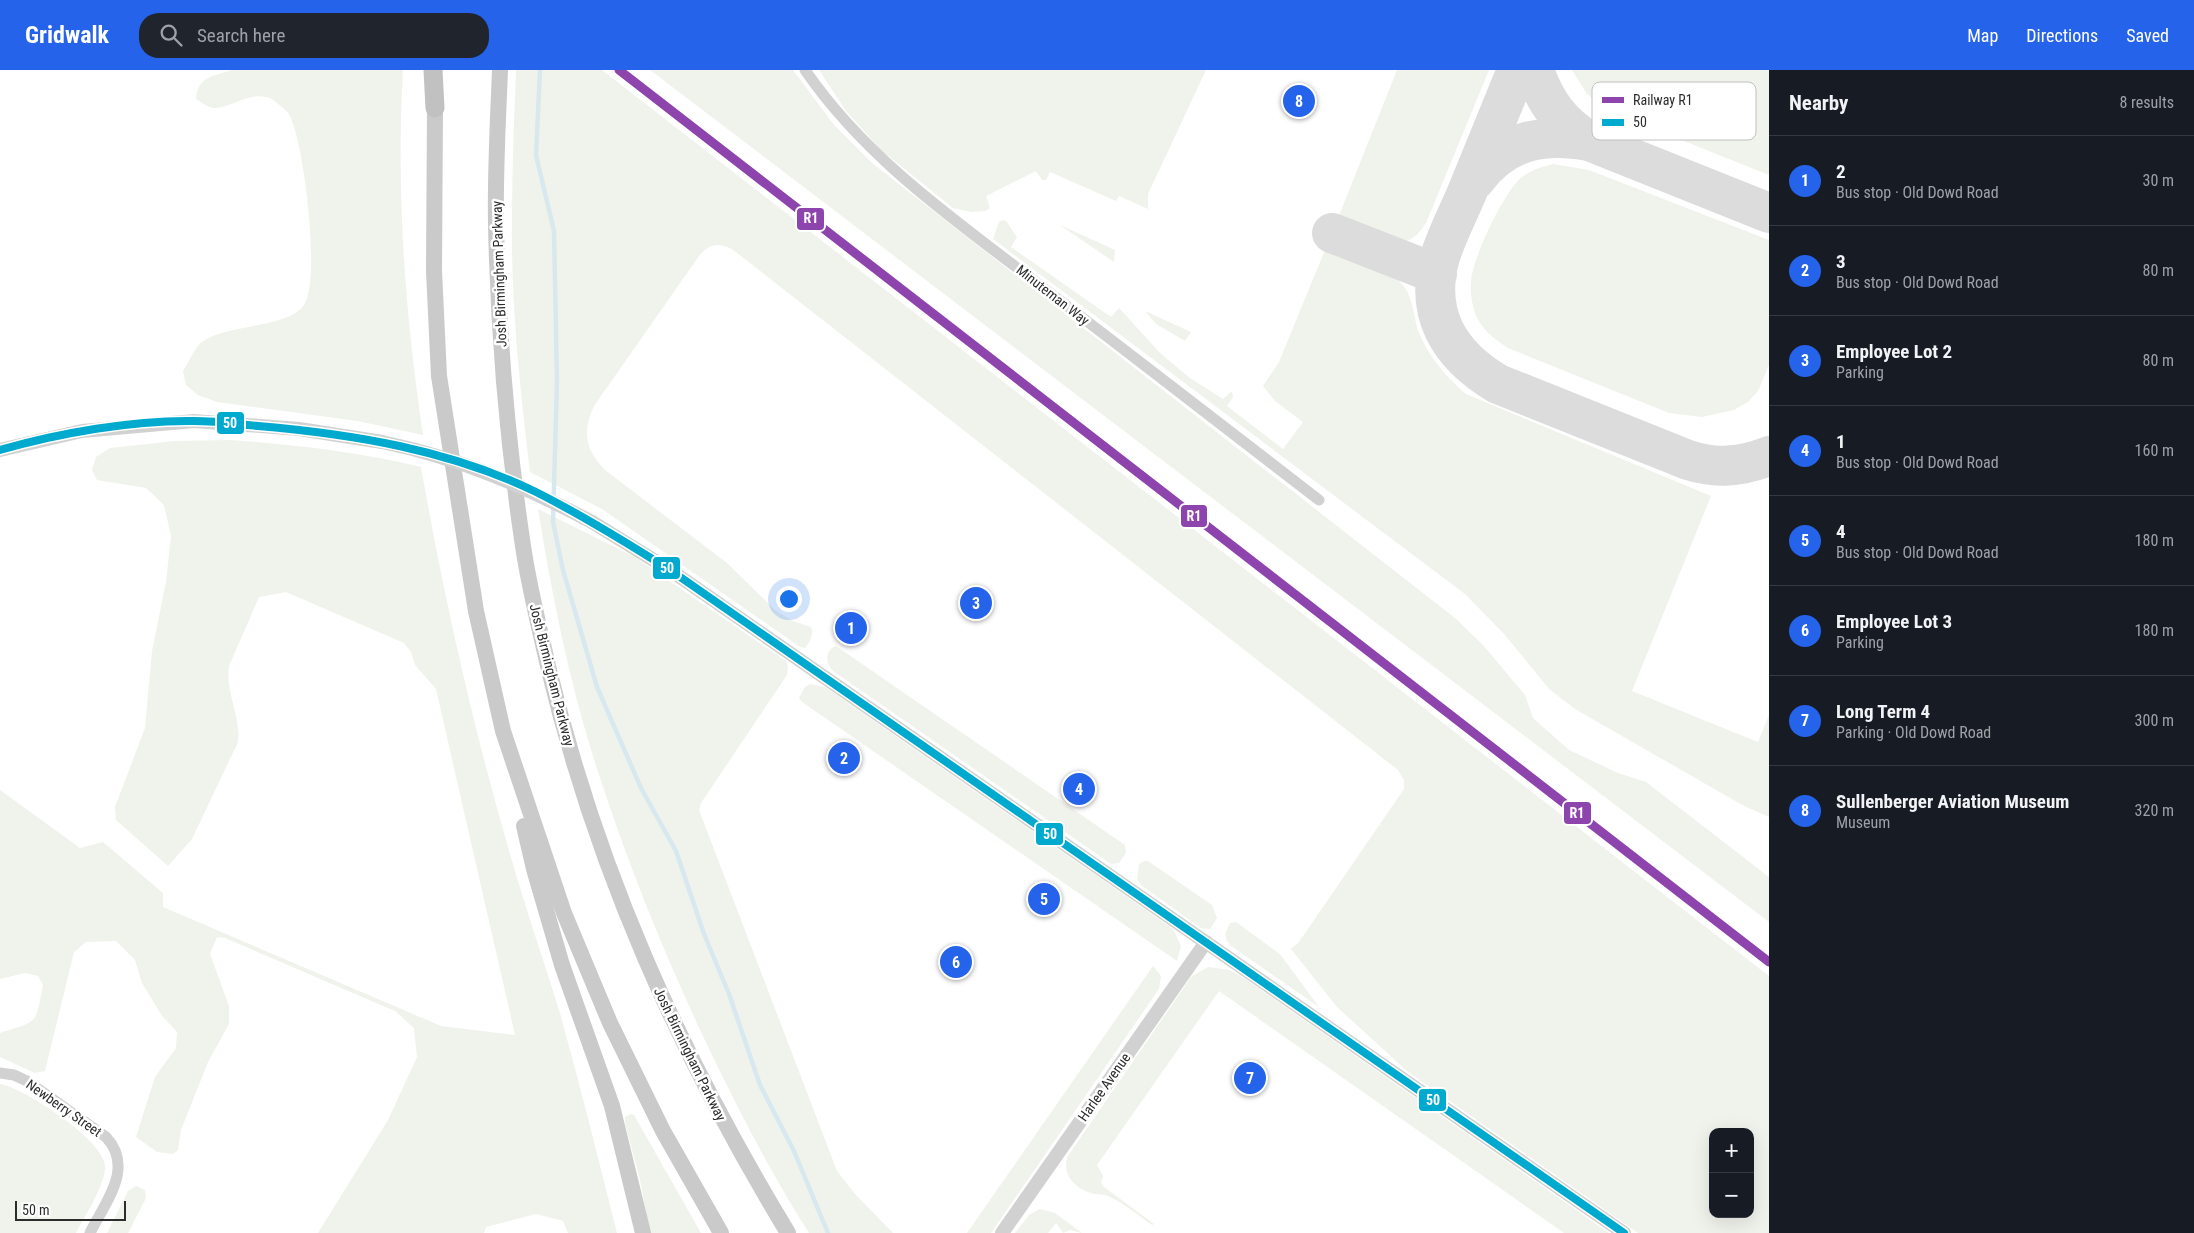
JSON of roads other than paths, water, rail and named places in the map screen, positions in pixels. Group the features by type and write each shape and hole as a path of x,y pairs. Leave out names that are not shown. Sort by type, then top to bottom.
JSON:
{"highway":[{"path":"435,70 435,108"}],"main road":[{"name":"Josh Birmingham Parkway","path":"500,70 496,220 501,351 523,548 558,708 596,834 643,956 698,1076 745,1163 788,1233"},
{"path":"435,108 434,271 440,376 476,611 534,869 562,965 612,1106 643,1233"},
{"path":"503,731 564,913 610,1023 663,1131 720,1233"}],"street":[{"name":"Minuteman Way","path":"806,70 843,120 877,156 946,213 1319,500"},
{"path":"0,450 82,431 194,421 299,429 382,442 424,451 481,470 535,492 592,522 673,572 1624,1233"},
{"name":"Harlee Avenue","path":"1002,1233 1206,942"},
{"name":"Newberry Street","path":"0,1073 14,1075 27,1081 106,1137 118,1156 120,1167 118,1178 90,1233"}],"waterway":[{"path":"540,70 536,155 554,231 557,381 553,522 563,570 597,687 641,788 676,851 704,934 729,994 760,1085 794,1151 828,1233"}],"rail line":[{"name":"R1","path":"619,70 1769,962"}],"place":[{"name":"Sullenberger Aviation Museum","path":"1299,101"},
{"name":"Employee Lot 2","path":"976,603"},
{"name":"2","path":"851,628"},
{"name":"3","path":"844,758"},
{"name":"1","path":"1079,789"},
{"name":"4","path":"1044,899"},
{"name":"Employee Lot 3","path":"956,962"},
{"name":"Long Term 4","path":"1250,1078"}]}
